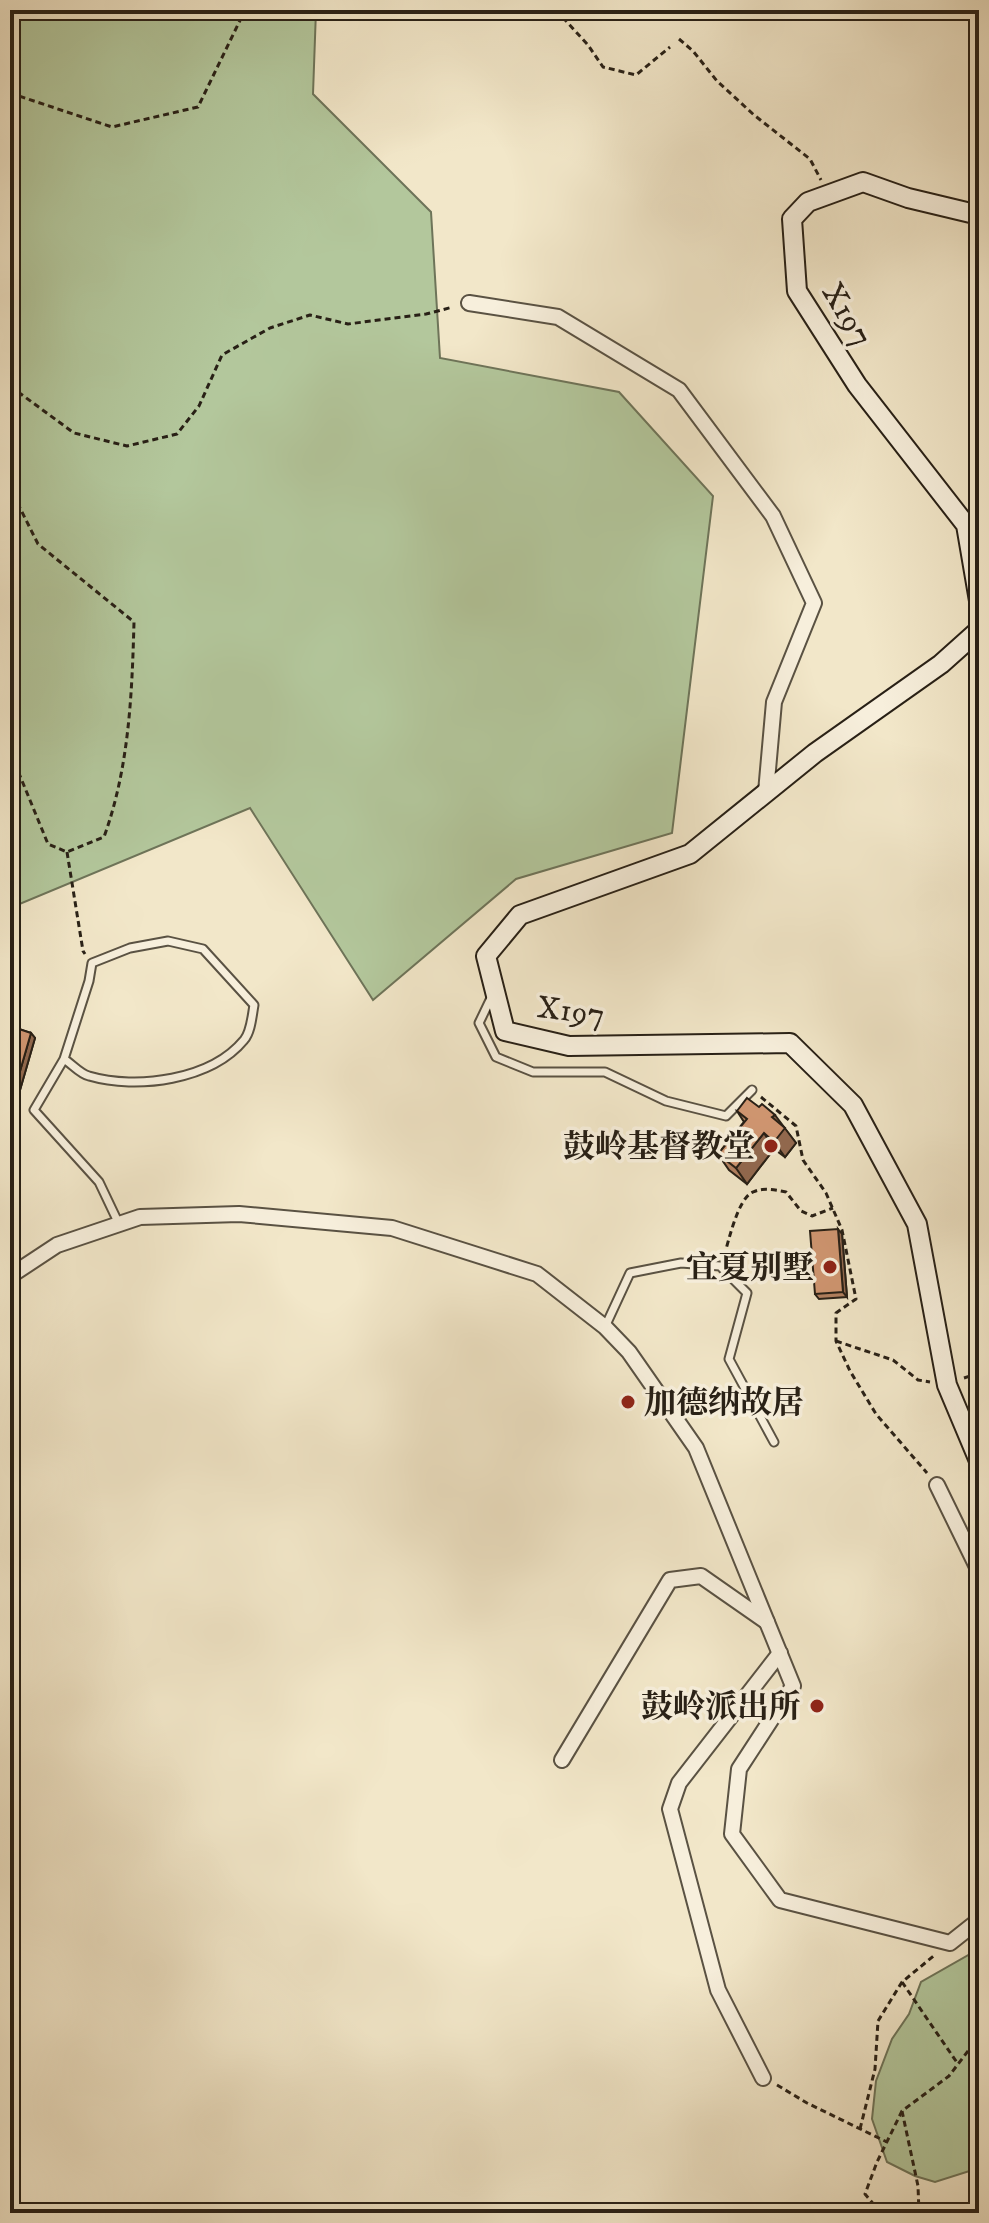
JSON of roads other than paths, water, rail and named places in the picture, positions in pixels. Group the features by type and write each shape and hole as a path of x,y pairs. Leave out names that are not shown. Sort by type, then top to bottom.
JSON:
{"street":[{"name":"X197","path":"979,215 908,198 863,182 808,202 792,219 797,291 857,385 966,525 979,601"},
{"path":"469,303 558,317 679,390 773,516 814,603 774,702 766,792"},
{"name":"X197","path":"979,630 941,664 815,753 690,854 520,915 486,956 505,1031 569,1046 790,1043 853,1105 917,1224 947,1385 979,1461"},
{"path":"10,1276 57,1245 140,1217 239,1214 392,1228 537,1274 605,1327 629,1352 696,1448 793,1686 739,1769 732,1834 780,1900 950,1943 979,1920"},
{"path":"937,1485 979,1571"},
{"path":"562,1760 670,1580 701,1576 767,1623"},
{"path":"763,2078 718,1990 670,1809 679,1783 780,1653"}],"lane":[{"path":"64,1059 87,1076 119,1080 157,1082 195,1072 226,1056 247,1038 254,1005 203,949 168,941 130,948 92,963 64,1059 34,1110 99,1182 119,1224"},
{"path":"495,991 479,1023 496,1057 533,1072 605,1072 666,1101 726,1116 752,1090"},
{"path":"605,1327 630,1273 681,1263 720,1266 747,1293 729,1359 774,1442"}],"place":[{"name":"鼓岭基督教堂","path":"771,1146"},
{"name":"宜夏别墅","path":"830,1267"},
{"name":"加德纳故居","path":"628,1402"},
{"name":"鼓岭派出所","path":"817,1706"}]}
